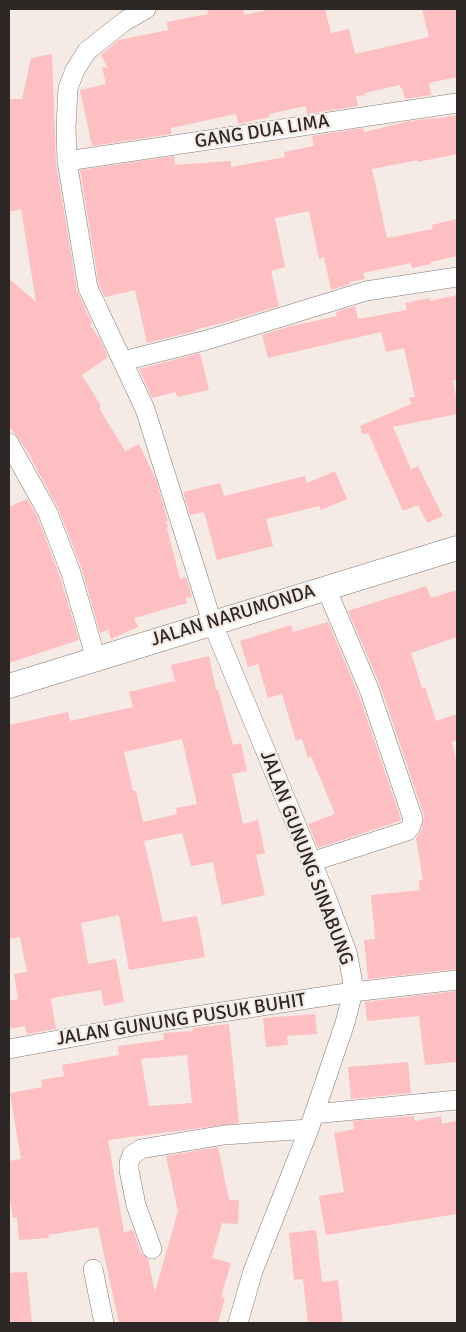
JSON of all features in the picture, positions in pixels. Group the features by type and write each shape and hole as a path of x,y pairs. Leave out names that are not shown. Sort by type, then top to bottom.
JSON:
{"street":[{"name":"JALAN GUNUNG SINABUNG","path":"146,9 125,21 87,51 74,70 68,88 67,162 88,288 146,409 212,622 347,952 353,992 345,1023 311,1121 253,1271 238,1323"},
{"name":"GANG DUA LIMA","path":"67,162 457,103"},
{"path":"123,361 207,340 366,291 457,277"},
{"path":"9,443 48,513 71,573 96,659"},
{"name":"JALAN NARUMONDA","path":"9,686 457,548"},
{"path":"311,862 407,831 412,826 413,818 369,688 326,588"},
{"name":"JALAN GUNUNG PUSUK BUHIT","path":"9,1049 150,1023 353,992 457,980"},
{"path":"152,1249 136,1205 129,1170 130,1158 141,1150 311,1121 457,1100"},
{"path":"93,1269 104,1323"}],"building":[{"path":"207,9 243,9 244,15 272,9 325,9 331,33 349,29 355,54 429,37 422,9 457,9 457,77 429,83 431,95 405,99 400,85 356,96 358,106 307,114 306,106 269,114 269,117 238,124 236,114 171,128 171,134 92,146 80,90 106,84 102,67 108,68 101,55 119,40 168,30 167,22 208,14"},
{"path":"52,54 56,163 77,290 92,324 90,325 100,339 108,357 82,375 125,451 139,444 156,480 168,521 166,521 167,528 180,579 186,577 192,597 186,598 187,603 134,618 138,627 111,639 108,630 100,633 82,570 58,508 26,449 9,426 9,279 36,302 21,209 9,212 9,99 22,99 31,58"},
{"path":"457,115 457,154 372,169 387,238 433,229 432,225 457,219 457,256 412,268 411,263 363,273 365,279 349,282 350,284 331,290 324,257 319,259 309,211 275,218 285,267 271,271 279,306 196,331 147,343 135,290 105,297 99,285 80,170 174,156 175,165 231,161 231,167 285,157 284,152 314,146 312,136 363,128 364,132 410,121"},
{"path":"457,295 457,380 453,381 457,401 457,414 393,427 411,469 418,466 443,516 427,523 418,505 403,511 368,433 362,434 360,426 411,404 409,398 415,397 404,348 386,352 381,332 268,358 262,335 287,327 337,316 336,312 355,306 358,319 407,310 405,303 430,298 430,301"},
{"path":"200,353 209,390 177,397 176,392 152,398 139,369"},
{"path":"335,471 347,499 321,510 319,506 266,519 273,546 217,560 204,512 190,515 183,492 220,483 224,496 305,476 307,483"},
{"path":"27,499 38,518 60,577 79,640 9,663 9,507"},
{"path":"426,586 431,598 457,590 457,637 411,653 422,688 425,687 436,721 457,714 457,740 452,742 457,763 457,969 368,979 364,940 375,939 371,895 420,890 419,880 423,880 416,838 422,829 424,816 380,685 348,611"},
{"path":"328,622 358,693 401,819 400,821 318,848 308,824 335,814 311,756 308,758 302,739 296,741 282,694 268,698 258,664 248,667 240,641 291,625 293,632"},
{"path":"209,656 216,690 218,689 233,745 241,743 247,771 232,774 243,824 258,820 265,853 256,855 265,895 222,905 213,862 191,866 182,833 144,841 163,922 197,916 205,957 129,970 119,915 81,923 88,964 116,959 124,1002 104,1006 101,990 57,997 51,999 56,1029 27,1034 25,1026 9,1029 9,1001 18,999 14,974 27,972 20,937 9,939 9,725 68,712 70,721 133,707 129,692 175,681 171,665","holes":["182,739 197,804 176,808 177,814 143,822 136,791 133,791 124,752"]},
{"path":"457,991 457,1062 425,1065 419,1016 367,1021 365,1002"},
{"path":"315,1014 317,1034 287,1036 288,1045 266,1047 263,1018"},
{"path":"229,1024 239,1123 108,1140 124,1232 133,1230 141,1253 148,1259 155,1292 178,1211 166,1156 218,1147 229,1200 239,1200 238,1224 222,1223 212,1258 231,1263 221,1297 225,1298 218,1323 119,1323 98,1227 48,1235 49,1238 19,1240 17,1217 13,1218 9,1193 9,1161 21,1159 10,1093 42,1087 41,1080 64,1076 62,1065 119,1055 118,1046 164,1040 163,1033 193,1031 193,1028","holes":["187,1055 192,1103 149,1106 141,1059"]},
{"path":"408,1062 411,1093 351,1099 348,1067"},
{"path":"414,1116 416,1121 441,1116 442,1124 457,1121 457,1214 326,1235 319,1196 344,1192 334,1133 354,1129 353,1121"},
{"path":"316,1230 322,1282 338,1280 343,1323 308,1323 303,1279 294,1280 289,1233"},
{"path":"27,1272 32,1323 9,1323 9,1273"}]}
